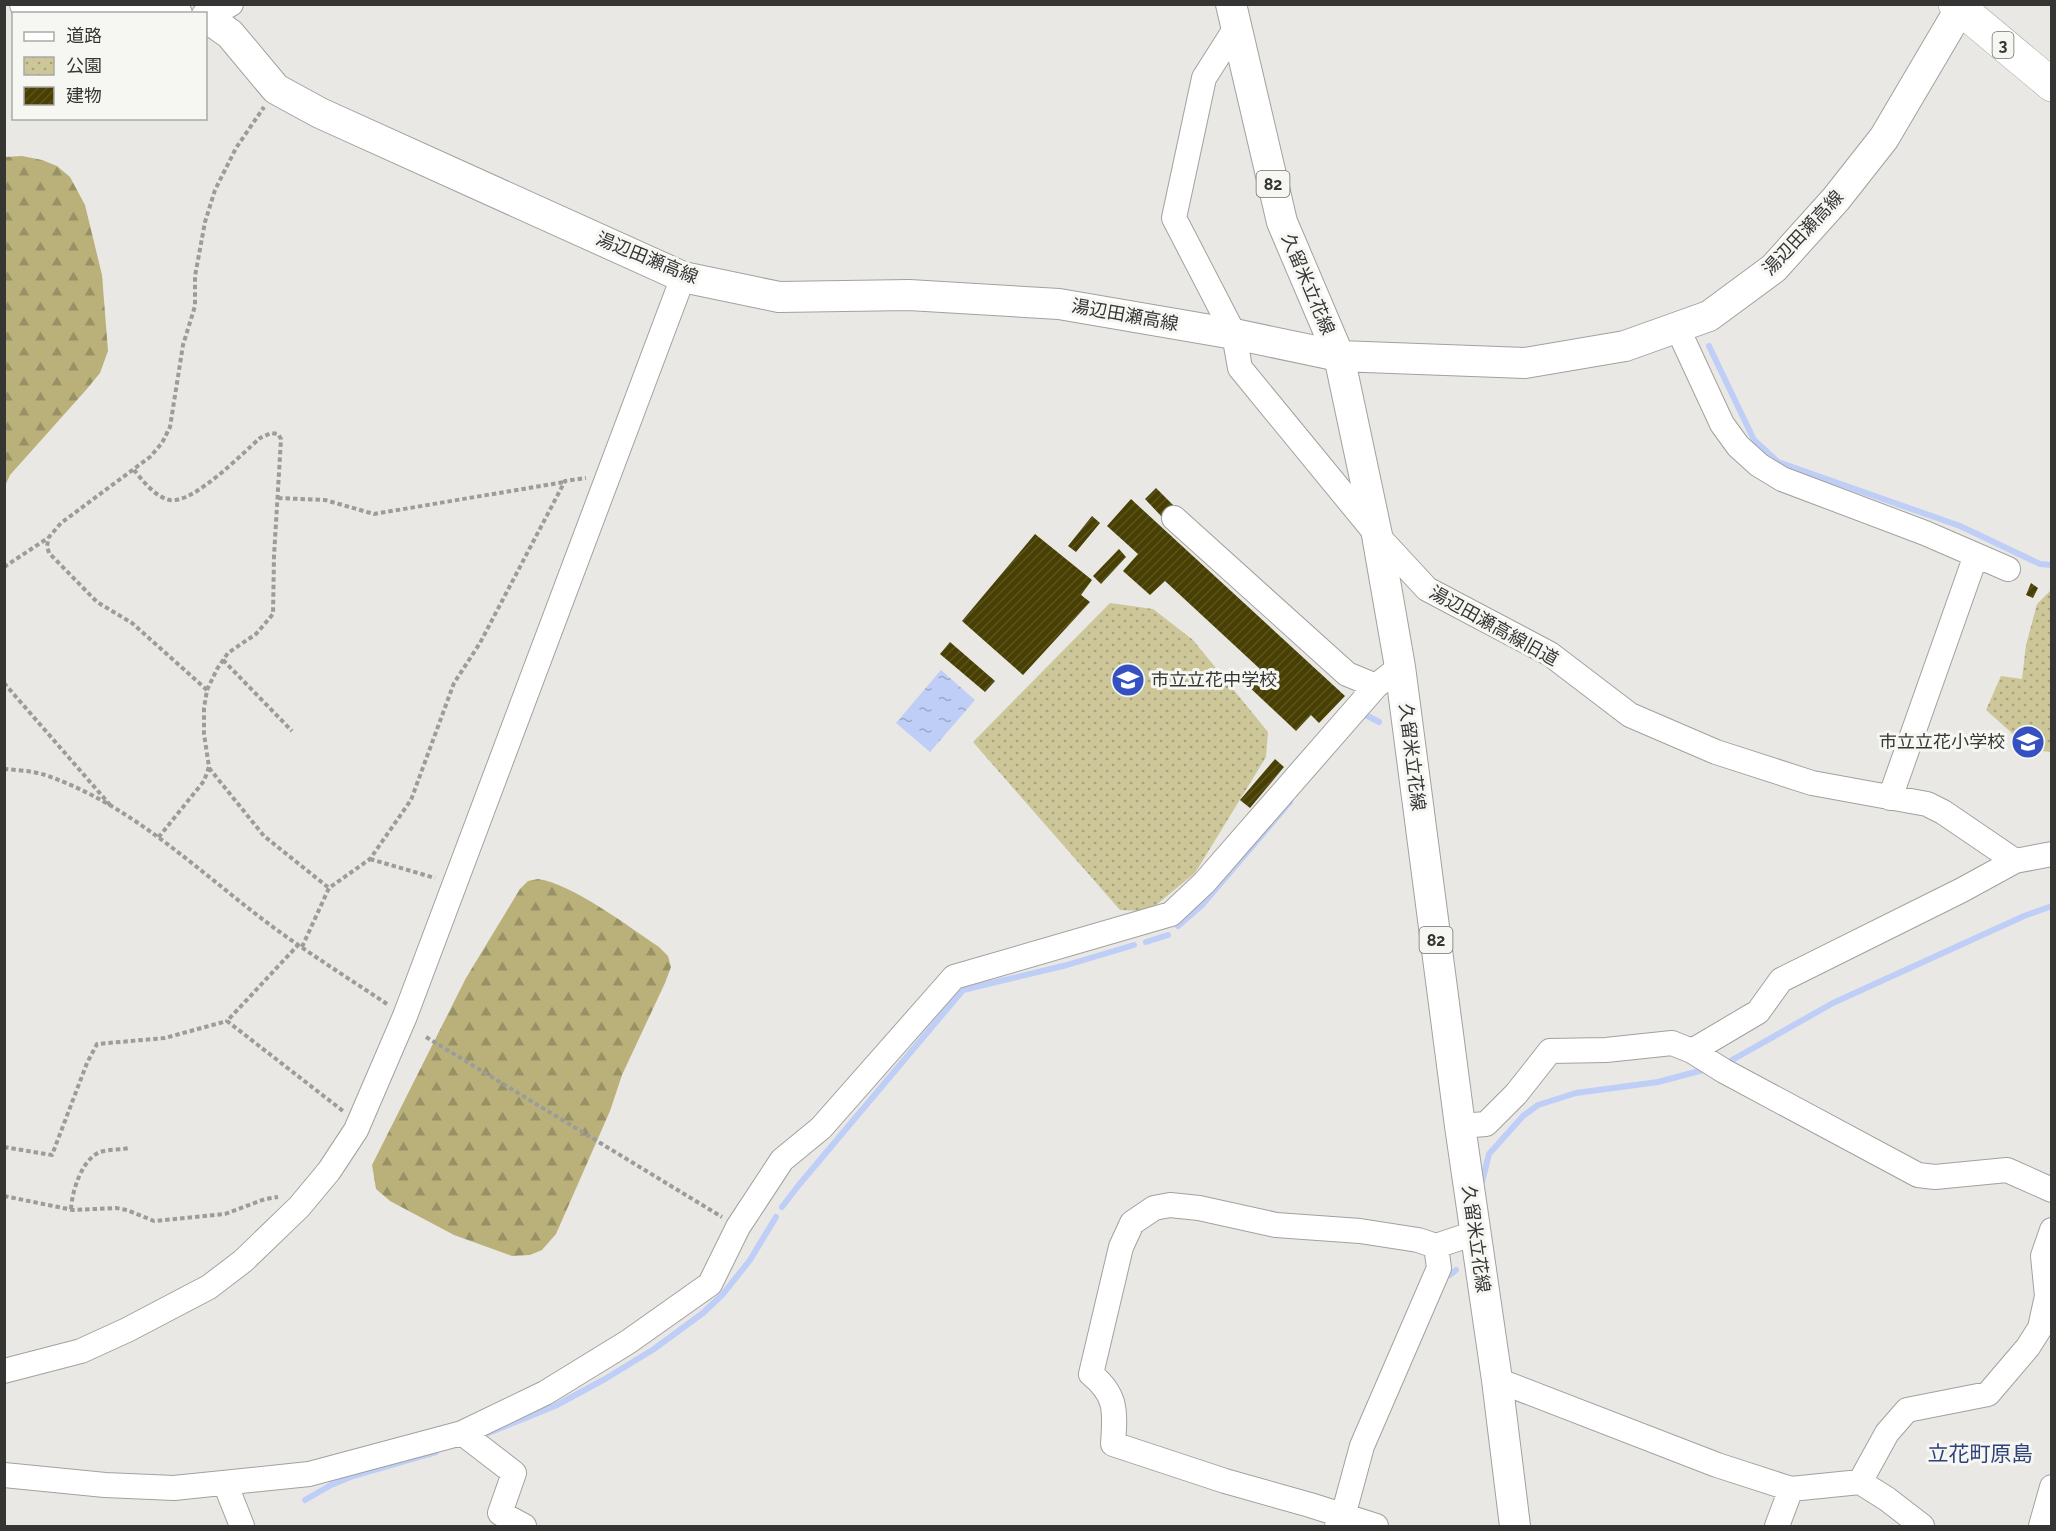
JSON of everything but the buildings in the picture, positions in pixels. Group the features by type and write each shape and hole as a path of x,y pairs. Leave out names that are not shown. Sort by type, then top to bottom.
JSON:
{"highway":[{"name":"3","path":"1959,6 2052,85"}],"main road":[{"path":"25,4 124,6 164,12"},
{"name":"湯辺田瀬高線","path":"215,13 276,89 320,113 683,277 779,297 909,295 1059,304 1234,334 1339,356 1525,363 1625,346 1709,316 1774,268 1836,200 1884,138 1959,6"},
{"name":"久留米立花線","path":"1234,15 1282,222 1339,356 1377,535 1400,667 1515,1527"}],"street":[{"name":"湯辺田瀬高線旧道","path":"1234,15 1204,78 1174,218 1234,334 1240,368 1377,535 1426,589 1550,654 1630,715 1716,752 1812,783 1927,804 1943,812 2015,861"},
{"path":"4,1371 81,1351 209,1287 243,1261 299,1207 329,1171 356,1130 405,1016 683,277"},
{"path":"1677,327 1722,424 1738,446 1759,465 1782,479 1925,533 2008,569"},
{"path":"1174,518 1347,674 1376,686"},
{"path":"1890,798 1976,555"},
{"path":"4,1475 73,1483 174,1488 309,1474 462,1433 545,1393 628,1342 710,1284 738,1227 782,1160 821,1128 954,977 1171,914 1204,883 1376,686 1400,667"},
{"path":"1692,1051 1758,1012 1781,980 1962,890 2015,861 2052,854"},
{"path":"1460,1126 1486,1124 1516,1094 1550,1051 1606,1050 1672,1043 1692,1051 1724,1071 1918,1175 1935,1177 2007,1170 2052,1190"},
{"path":"1376,1527 1340,1522 1310,1505 1225,1481 1113,1444 1115,1410 1104,1384 1091,1374 1121,1247 1131,1222 1154,1208 1170,1204 1276,1225 1360,1231 1418,1240 1436,1246 1475,1233"},
{"path":"1860,1482 1887,1433 1907,1410 1988,1394 2028,1347 2040,1328 2047,1296 2043,1256 2052,1230"},
{"path":"1340,1522 1362,1446 1439,1268 1436,1246"},
{"path":"1497,1380 1717,1465 1791,1489 1860,1482 1887,1499 1922,1527"},
{"path":"462,1433 514,1473 500,1513 525,1527"},
{"path":"225,1483 242,1527"},
{"path":"2041,1527 2052,1486"},
{"path":"1777,1527 1791,1489"}],"path":[{"path":"4,567 49,537 61,523 150,457 162,443 170,427 183,345 195,306 195,276 203,233 215,190 236,148 276,89"},
{"path":"134,470 153,491 169,500 183,499 197,492 260,438 271,433 278,434 281,439 273,614 256,634 228,653 207,690 204,734 208,767 204,781 158,838"},
{"path":"278,498 324,500 374,514 589,477"},
{"path":"4,1147 52,1155 87,1063 97,1044 165,1038 227,1021 300,946 329,888 370,860 411,800 454,683 480,643 564,481"},
{"path":"49,537 47,546 49,553 97,602 132,623 207,690"},
{"path":"223,660 292,731"},
{"path":"4,683 113,809"},
{"path":"208,767 264,836 329,888"},
{"path":"4,769 43,774 76,788 113,809 158,838 300,946 405,1016"},
{"path":"370,860 436,878"},
{"path":"227,1021 345,1112"},
{"path":"426,1037 738,1227"},
{"path":"71,1209 72,1193 88,1162 99,1153 129,1148"},
{"path":"4,1196 71,1209 116,1208 154,1221 225,1214 265,1199 287,1196"}],"green space":[{"path":"22,156 57,166 70,177 85,205 102,275 108,351 100,373 10,475 5,486 5,157"},
{"path":"2051,590 2051,752 2031,750 1986,710 2001,676 2022,679 2026,645 2037,604"},
{"path":"1110,603 1153,609 1193,640 1268,732 1266,757 1195,873 1156,905 1143,911 1120,910 973,742"},
{"path":"538,879 584,897 617,918 659,947 668,956 671,967 622,1075 610,1111 556,1234 542,1250 530,1255 512,1256 454,1235 390,1201 376,1189 372,1165 466,978 520,889 528,881"}],"water":[{"path":"941,670 975,700 930,752 896,723"}],"waterway":[{"path":"1709,346 1754,440 1778,462 1960,526 2040,564 2052,565"},
{"path":"1360,719 1364,714 1379,722"},
{"path":"1178,926 1202,905 1290,802"},
{"path":"1725,1064 1833,1003 2024,916 2052,906"},
{"path":"1146,942 1168,935"},
{"path":"782,1207 963,990 1067,965 1134,945"},
{"path":"1482,1182 1489,1154 1523,1116 1538,1105 1576,1093 1658,1082 1707,1069"},
{"path":"486,1434 555,1406 605,1379 654,1349 703,1313 723,1294 750,1260 776,1217"},
{"path":"1450,1275 1456,1270"},
{"path":"305,1500 353,1476 436,1452"}],"place":[{"name":"市立立花中学校","path":"1128,680"},
{"name":"市立立花小学校","path":"2028,742"}],"district":[{"name":"立花町原島","path":"1980,1454"}]}
